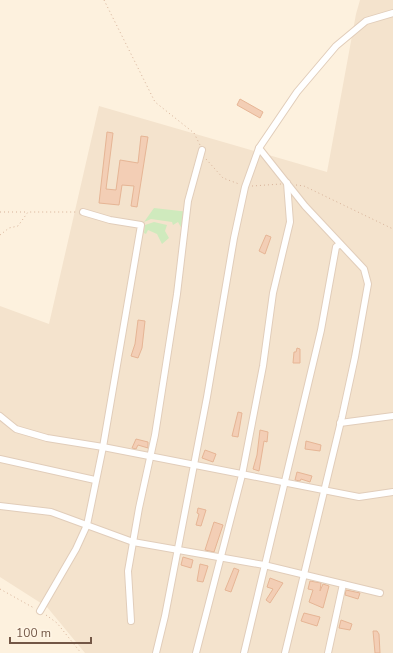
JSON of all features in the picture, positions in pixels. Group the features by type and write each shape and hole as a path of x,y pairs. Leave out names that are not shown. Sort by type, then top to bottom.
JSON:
{"street":[{"path":"156,653 178,551 207,398 234,238 245,187 259,148 298,92 336,46 366,20 393,13"},
{"path":"259,148 305,206 364,269 368,284 355,357 285,653"},
{"path":"131,621 128,571 150,458 177,294 188,201 202,150"},
{"path":"196,653 242,475 263,366 273,294 290,222 287,184"},
{"path":"40,611 76,549 87,525 103,447 141,225 110,220 83,212"},
{"path":"244,653 321,330 336,248 340,244"},
{"path":"0,416 16,429 41,436 103,447 150,458 359,497 393,492"},
{"path":"340,423 393,416"},
{"path":"0,459 96,480"},
{"path":"0,506 51,512 133,542 264,565 380,593"},
{"path":"328,653 343,584"}],"path":[{"path":"104,0 155,102 194,133 206,160 224,178 245,187 287,184 304,186 393,229"},
{"path":"0,212 83,212"},
{"path":"0,235 9,228 18,226 28,212"},
{"path":"0,589 57,622 81,653"}],"shaded area":[{"path":"360,0 393,0 393,653 85,653 47,607 0,577 0,306 49,324 99,106 327,172 356,14"}],"green space":[{"path":"154,208 189,212 187,227 182,229 178,222 173,225 172,222 151,219 144,222"},
{"path":"154,222 167,225 165,231 169,238 162,244 157,234 148,230 146,234 144,233 145,225"}],"building":[{"path":"240,99 263,112 260,118 237,105"},
{"path":"107,132 113,133 106,189 116,190 120,160 138,163 141,136 148,137 137,207 131,206 134,186 122,185 119,205 99,203"},
{"path":"266,235 271,237 265,254 259,251"},
{"path":"138,320 145,321 142,348 138,358 131,356 135,344"},
{"path":"297,348 300,349 300,363 293,363 294,352 296,352"},
{"path":"238,412 242,413 238,437 232,436"},
{"path":"260,430 268,432 267,442 264,441 259,471 253,469 257,455"},
{"path":"136,439 148,442 148,448 138,445 136,449 132,448"},
{"path":"306,441 321,445 320,451 305,449"},
{"path":"205,450 216,454 213,462 202,458"},
{"path":"297,472 312,476 310,482 301,479 300,481 295,480"},
{"path":"198,508 206,510 201,526 196,525 199,514 197,513"},
{"path":"214,522 223,525 214,552 205,550"},
{"path":"183,557 193,560 191,568 181,565"},
{"path":"200,564 208,566 203,582 197,581"},
{"path":"234,568 239,570 231,592 225,590"},
{"path":"270,578 283,583 270,603 266,600 273,589 267,587"},
{"path":"310,581 321,583 320,591 323,584 329,586 323,608 309,602 313,590 308,589"},
{"path":"346,590 360,593 358,599 345,595"},
{"path":"304,613 320,617 317,626 301,621"},
{"path":"341,620 352,624 350,630 339,628"},
{"path":"373,631 377,631 379,634 380,653 375,653"}]}
